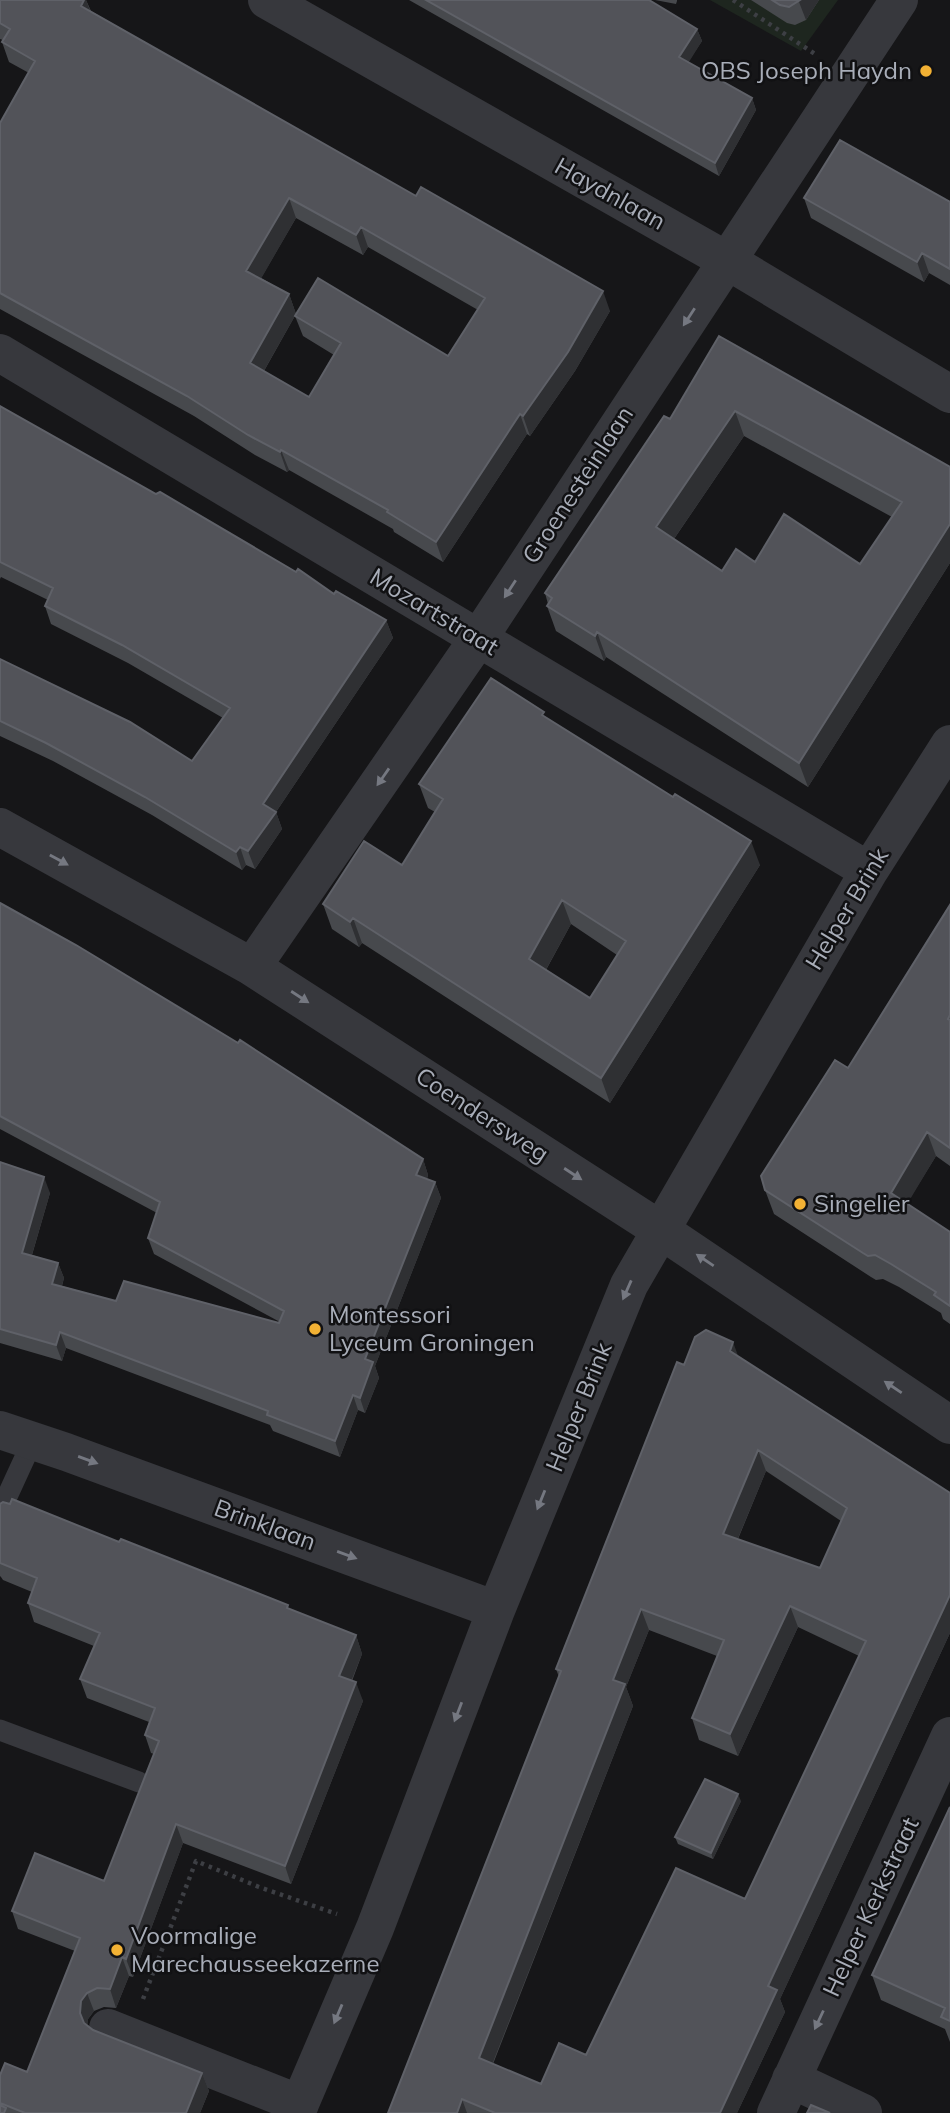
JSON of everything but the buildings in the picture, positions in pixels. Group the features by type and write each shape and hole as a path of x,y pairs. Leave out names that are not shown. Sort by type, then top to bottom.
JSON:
{"street":[{"name":"Haydnlaan","path":"267,0 726,260 950,394"},
{"name":"Groenesteinlaan","path":"252,967 478,639 899,0"},
{"name":"Mozartstraat","path":"0,353 869,871"},
{"name":"Helper Brink","path":"298,2109 375,1928 496,1610 629,1285 659,1229 869,871 950,744"},
{"name":"Coendersweg","path":"0,827 252,967 659,1229 950,1425"},
{"name":"Brinklaan","path":"16,1435 496,1610"},
{"name":"Helper Kerkstraat","path":"863,2113 784,2096 950,1736"},
{"path":"118,2032 298,2109"}],"lane":[{"name":"Brinklaan","path":"0,1512 16,1435"},
{"path":"0,1730 139,1782"}],"path":[{"path":"733,0 849,75"},
{"path":"118,2032 196,1861 259,1887 375,1928"}],"shaded area":[{"path":"710,0 838,0 801,51"}],"place":[{"name":"OBS Joseph Haydn","path":"926,71"},
{"name":"Singelier","path":"800,1204"},
{"name":"Montessori Lyceum Groningen","path":"315,1329"},
{"name":"Voormalige Marechausseekazerne","path":"117,1950"}]}
